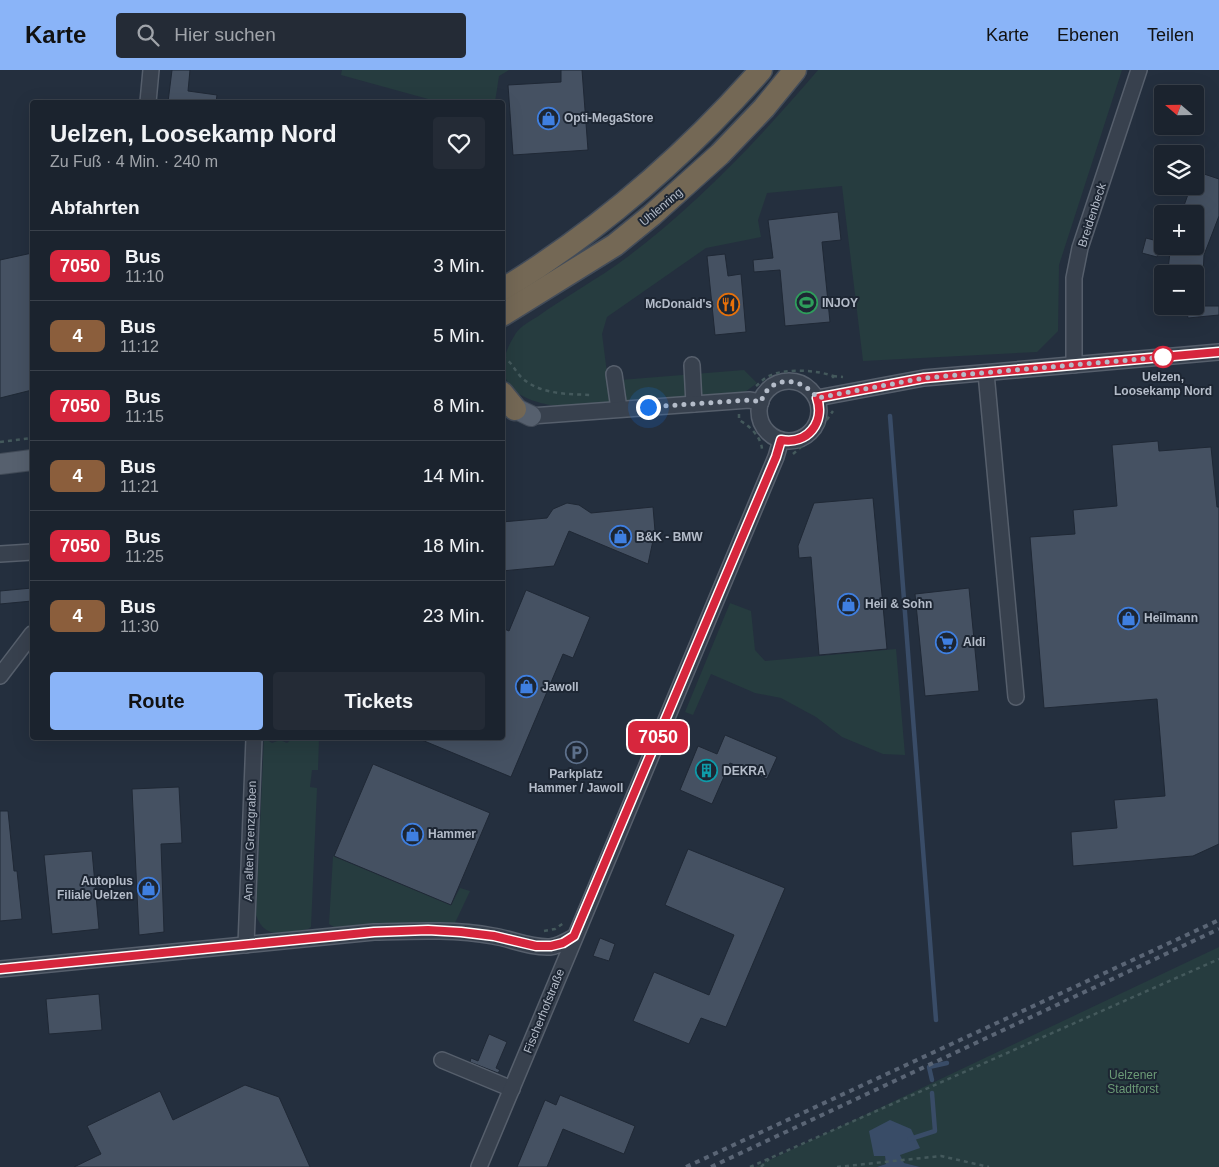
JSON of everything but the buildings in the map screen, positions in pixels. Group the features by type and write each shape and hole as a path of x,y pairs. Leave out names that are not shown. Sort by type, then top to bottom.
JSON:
{"highway":[{"path":"505,288 578,239 654,178 710,124 761,70"},
{"name":"Uhlenring","path":"505,313 615,245 680,191 720,154 764,108 796,70"},
{"path":"505,330 515,318 576,278 615,245"}],"main road":[{"path":"0,464 30,460"}],"street":[{"path":"148,100 151,70"},
{"name":"Breidenbeck","path":"1074,365 1074,278 1080,248 1139,70"},
{"path":"817,398 835,393 924,378 1219,352"},
{"path":"692,365 694,404"},
{"path":"986,372 1016,696"},
{"path":"614,374 619,408"},
{"path":"783,381 799,382 808,387 817,398 819,414 814,429 800,439 781,440 771,435 762,424 759,409 761,402 768,390 783,381"},
{"path":"511,407 619,408 738,401 761,402"},
{"name":"Fischerhofstraße","path":"479,1167 574,936 776,457 781,440"},
{"path":"0,554 30,552"},
{"path":"0,676 30,637"},
{"name":"Am alten Grenzgraben","path":"246,945 254,740"},
{"path":"0,969 374,932 428,930 494,936 536,946 551,946 563,943 574,936"},
{"path":"442,1060 512,1089"}],"path":[{"path":"762,453 761,445 755,432 739,420 738,387 756,387 769,376 791,372 819,371 832,376 835,408 819,431 794,452 789,461"},
{"path":"0,442 30,438"},
{"path":"542,931 555,929 567,920"},
{"path":"750,1167 1219,959"},
{"path":"837,1167 940,1156 989,1167"},
{"path":"761,1167 770,1158"}],"green space":[{"path":"342,70 509,70 499,76 495,100 432,100 341,75"},
{"path":"818,70 1122,70 1059,265 1058,331 1037,352 863,361 842,186 767,193 758,220 761,237 706,248 607,317 602,334 608,381 744,370 757,383 745,392 557,406 541,403 517,392 509,384 505,376 505,360 518,330 615,266 678,216 727,170 774,121"},
{"path":"730,603 751,611 755,650 765,661 896,649 905,755 883,754 842,737 816,717 781,698 755,693 711,674 693,715 685,712"},
{"path":"264,740 272,743 280,740 287,743 291,740 319,740 318,770 312,770 310,787 317,788 311,927 284,933 270,932 260,923 256,915"},
{"path":"333,856 451,905 460,888 470,891 455,923 334,927 329,924"},
{"name":"Uelzener Stadtforst","path":"1219,947 1219,1167 920,1167 903,1163 900,1155 885,1156 886,1164 877,1167 755,1167"}],"water":[{"path":"890,1120 911,1129 920,1148 900,1155 904,1163 920,1167 877,1167 886,1164 885,1156 874,1156 869,1131"}],"waterway":[{"path":"890,416 936,1020"},
{"path":"932,1080 929,1067 947,1063"},
{"path":"910,1139 935,1131 932,1093"}],"railway":[{"path":"686,1167 1219,920"},
{"path":"711,1167 1219,929"}],"bus line":[{"name":"7050","path":"0,969 374,932 428,930 494,936 536,946 551,946 563,943 574,936 776,457 781,440 792,441 800,439 814,429 818,422 819,414 817,398 835,393 924,378 1219,352"}],"place":[{"name":"Opti-MegaStore","path":"548,118"},
{"name":"INJOY","path":"806,303"},
{"name":"McDonald's","path":"728,304"},
{"name":"Uelzen, Loosekamp Nord","path":"1163,357"},
{"name":"B&K - BMW","path":"620,537"},
{"name":"Heil & Sohn","path":"849,604"},
{"name":"Heilmann","path":"1128,618"},
{"name":"Aldi","path":"947,642"},
{"name":"Jawoll","path":"526,687"},
{"name":"Parkplatz Hammer / Jawoll","path":"576,753"},
{"name":"DEKRA","path":"707,771"},
{"name":"Hammer","path":"412,834"},
{"name":"Autoplus Filiale Uelzen","path":"149,888"}],"route":[{"path":"648,407 749,400 761,402 768,390 783,381 799,382 808,387 817,398 835,393 924,378 1163,357"}]}
